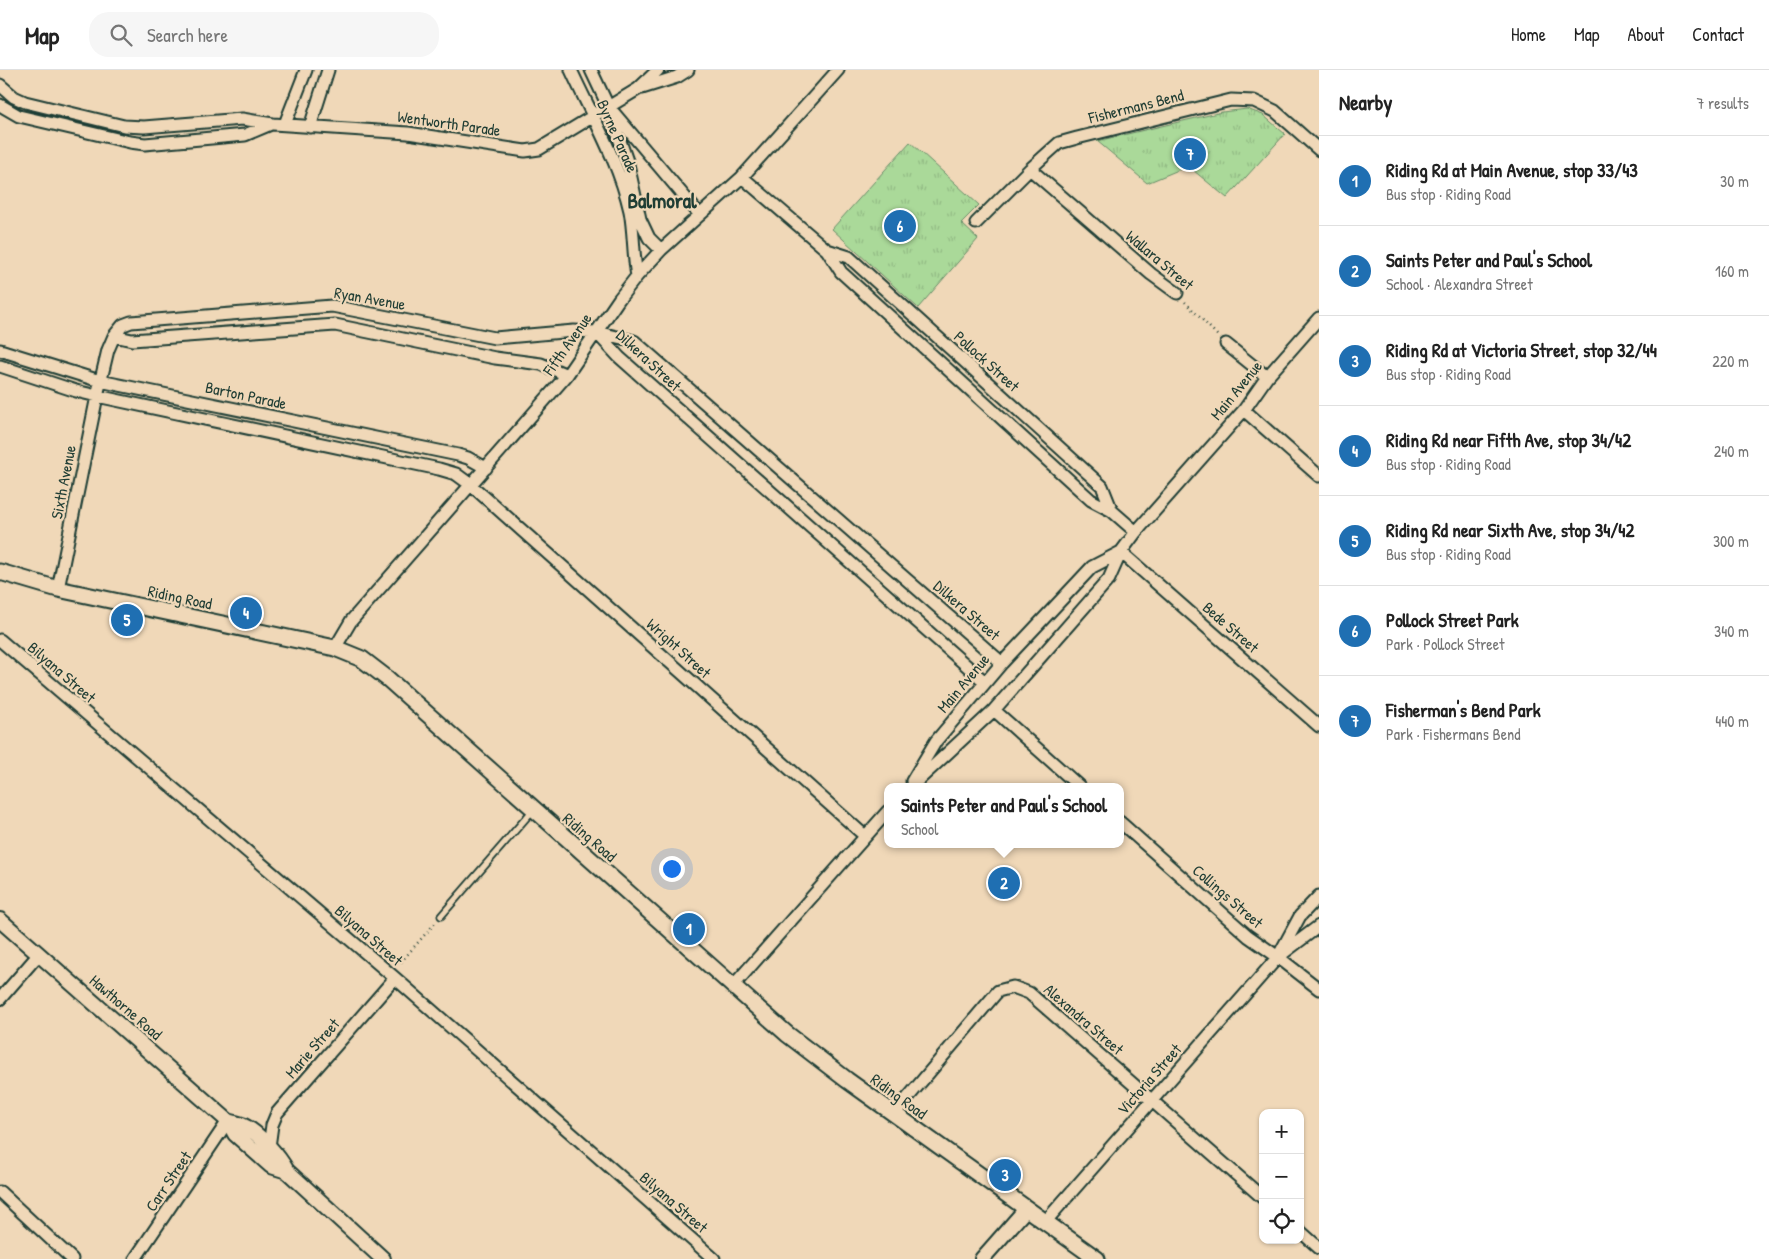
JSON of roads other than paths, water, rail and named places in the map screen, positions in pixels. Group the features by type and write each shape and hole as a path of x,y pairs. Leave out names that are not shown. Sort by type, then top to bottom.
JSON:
{"main road":[{"name":"Riding Road","path":"0,572 58,589 335,648 362,659 388,679 787,1034 894,1114 1098,1259"}],"street":[{"path":"279,124 306,70"},
{"path":"310,127 328,70"},
{"name":"Byrne Parade","path":"571,70 610,152 630,212 637,276"},
{"name":"Byrne Parade","path":"591,70 608,106 628,164 640,219 649,238 661,250"},
{"path":"638,89 658,70"},
{"path":"638,89 677,76 688,70"},
{"name":"Fifth Avenue","path":"335,648 351,621 567,375 637,276 661,250 742,177 838,70"},
{"name":"Wentworth Parade","path":"0,84 14,96 25,102 124,126 144,127 242,119 310,127 408,133 525,151 539,149 592,115 638,89"},
{"name":"Fishermans Bend","path":"976,223 1030,169 1059,144 1231,100 1254,101 1275,111 1319,150"},
{"name":"Wentworth Parade","path":"0,105 19,116 145,144 245,135 279,124"},
{"name":"Byrne Parade","path":"608,106 654,163 700,215"},
{"name":"Wallara Street","path":"1030,169 1151,274 1177,293"},
{"name":"Pollock Street","path":"742,177 827,250 841,272 848,279 1091,500 1112,511 1136,532"},
{"name":"Pollock Street","path":"827,250 849,257 1102,486 1112,511"},
{"name":"Ryan Avenue","path":"567,375 541,364 495,358 335,325 132,340 114,336 123,325 132,322 332,306 494,338 574,331 596,332"},
{"name":"Main Avenue","path":"914,783 994,710 1109,579 1121,552 1136,532 1244,410 1267,377 1319,318"},
{"name":"Dilkera Street","path":"596,332 634,341 1002,663"},
{"name":"Dilkera Street","path":"596,332 627,364 985,682"},
{"path":"100,381 108,350 114,336"},
{"path":"1226,344 1267,377"},
{"name":"Barton Parade","path":"0,350 100,381 458,455 486,468"},
{"name":"Barton Parade","path":"0,366 97,396 439,469 456,474 471,485"},
{"name":"Sixth Avenue","path":"58,589 100,381"},
{"path":"1244,410 1319,476"},
{"name":"Wright Street","path":"471,485 865,836"},
{"name":"Main Avenue","path":"912,783 936,741 1002,663 1092,567 1121,552"},
{"name":"Bede Street","path":"1121,552 1319,726"},
{"name":"Bilyana Street","path":"0,640 395,978 714,1259"},
{"path":"994,710 1076,783"},
{"path":"733,986 884,815"},
{"name":"Collings Street","path":"1124,826 1248,936 1319,989"},
{"name":"Victoria Street","path":"1278,957 1300,916 1319,896"},
{"name":"Hawthorne Road","path":"0,920 228,1121 235,1134 271,1166 287,1171"},
{"name":"Victoria Street","path":"1046,1222 1278,957 1319,926"},
{"path":"0,999 39,954"},
{"name":"Marie Street","path":"269,1146 272,1126 277,1113 395,978"},
{"name":"Alexandra Street","path":"894,1114 998,991 1013,987 1029,992 1259,1194"},
{"name":"Hawthorne Road","path":"228,1121 245,1126 269,1146 280,1158 287,1171 383,1259"},
{"name":"Carr Street","path":"135,1259 228,1121"},
{"path":"0,1192 72,1259"},
{"path":"982,1259 1026,1209"},
{"path":"1304,1235 1319,1248"}],"lane":[{"path":"441,916 533,810"}],"place":[{"name":"Fisherman's Bend Park","path":"1190,154"},
{"name":"Pollock Street Park","path":"900,226"},
{"name":"Riding Rd near Fifth Ave, stop 34/42","path":"246,613"},
{"name":"Riding Rd near Sixth Ave, stop 34/42","path":"127,620"},
{"name":"Saints Peter and Paul's School","path":"1004,883"},
{"name":"Riding Rd at Main Avenue, stop 33/43","path":"689,929"},
{"name":"Riding Rd at Victoria Street, stop 32/44","path":"1005,1175"}],"district":[{"name":"Balmoral","path":"662,201"}]}
